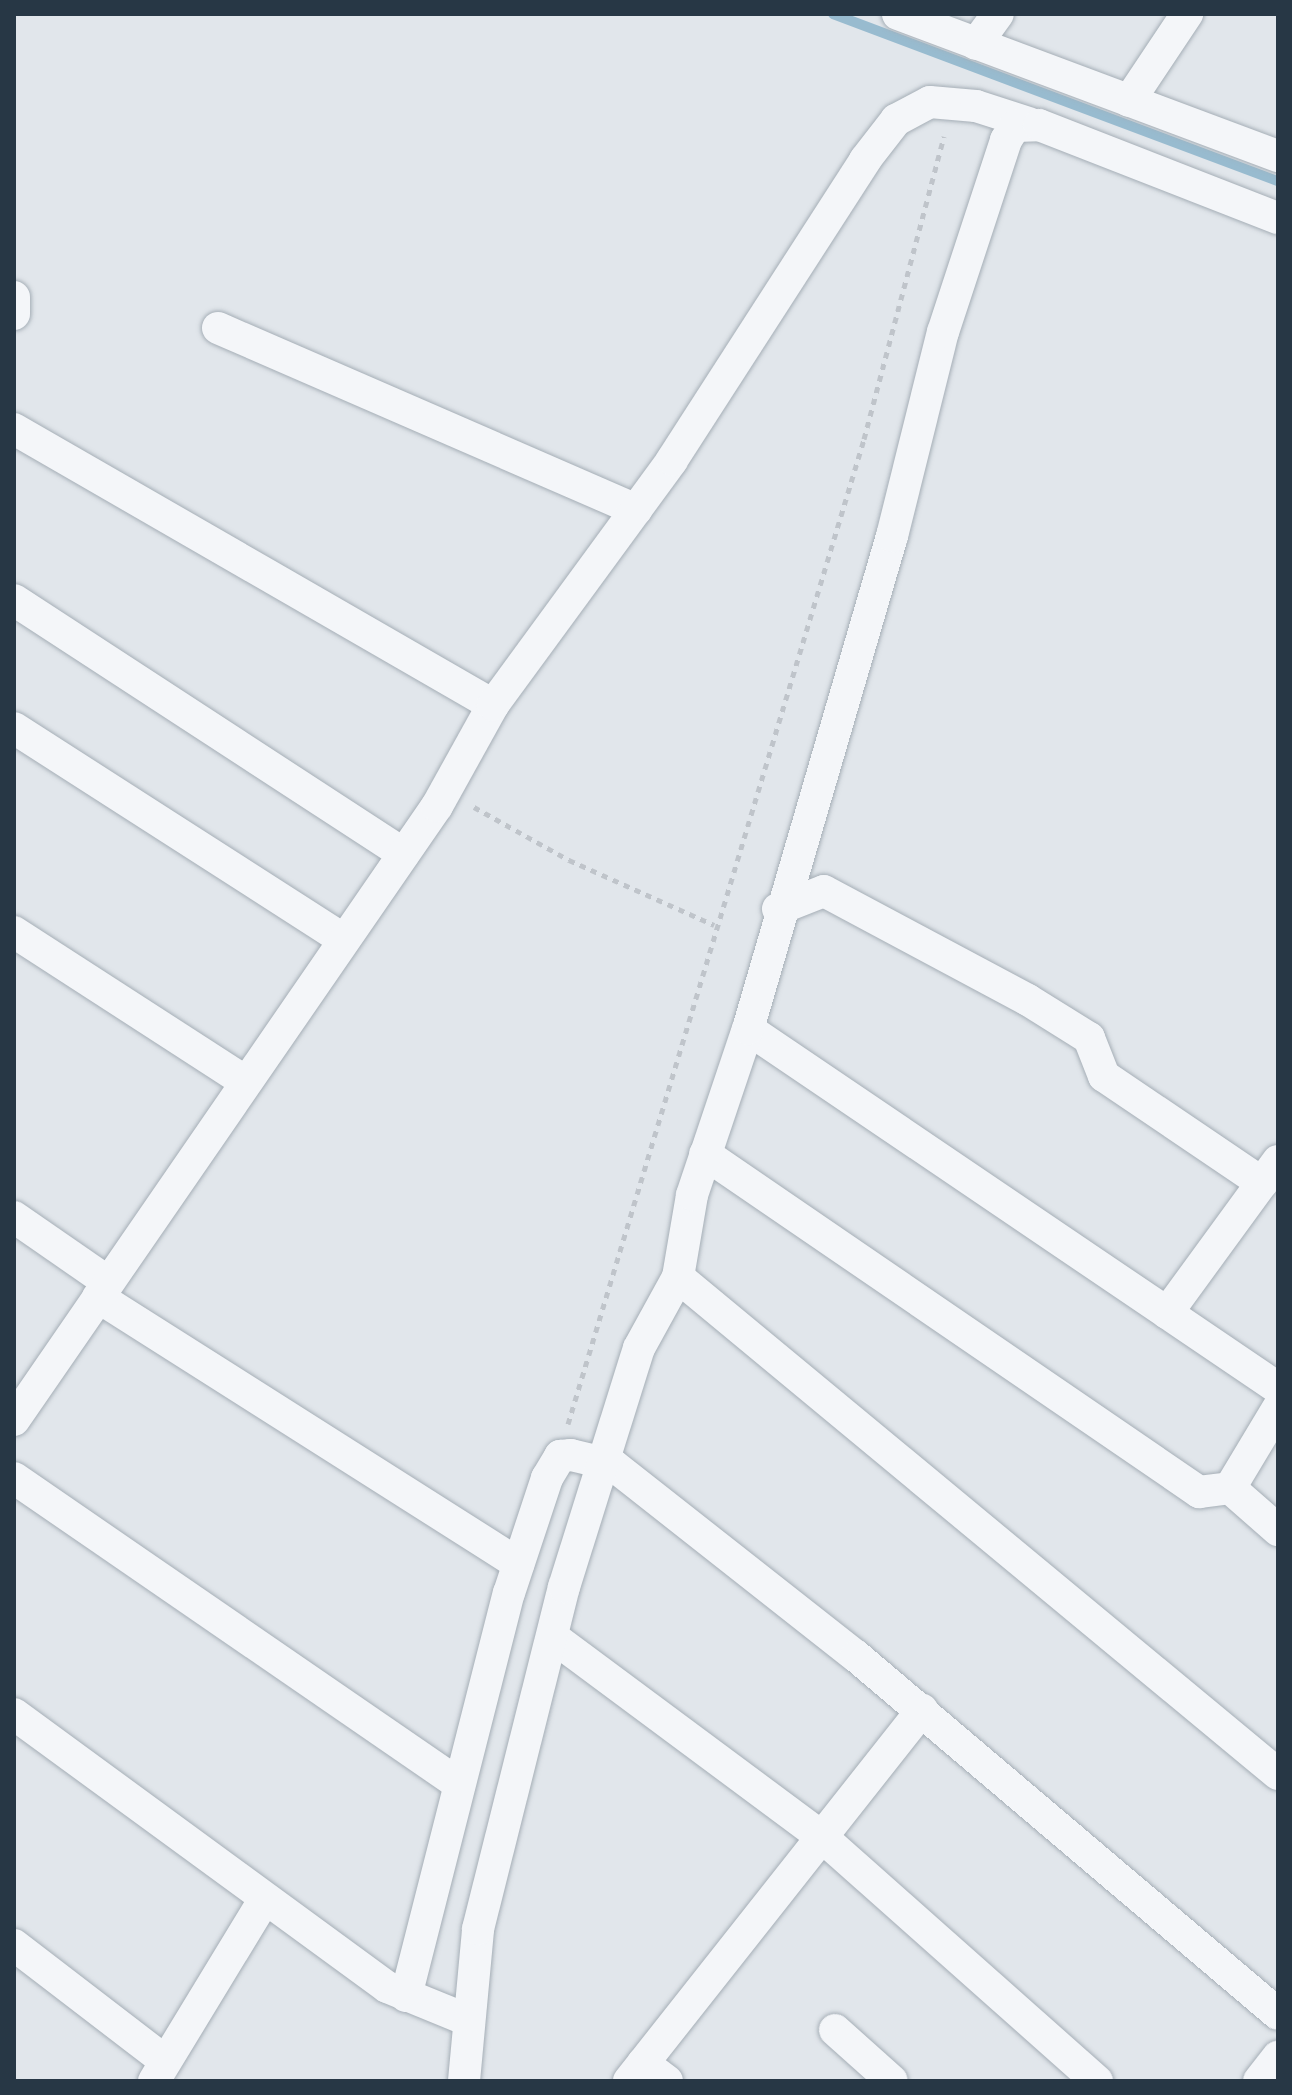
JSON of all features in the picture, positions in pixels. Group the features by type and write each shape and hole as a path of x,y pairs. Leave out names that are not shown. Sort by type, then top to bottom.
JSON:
{"street":[{"path":"898,14 1278,156"},
{"path":"976,44 998,14"},
{"path":"1129,101 1187,14"},
{"path":"14,1420 244,1081 403,854 445,791 493,705 636,510 865,160 905,113 976,106 1029,123 1278,218"},
{"path":"464,2081 440,2010 456,1782 518,1564 581,1458 649,1323 678,1277 705,1154 748,1029 778,909 892,536 943,332 1006,140 1015,126 1029,123"},
{"path":"14,297 14,314"},
{"path":"218,328 636,510"},
{"path":"14,429 493,705"},
{"path":"14,600 403,854"},
{"path":"14,728 344,940"},
{"path":"778,909 824,891 1028,1000 1089,1038 1104,1076 1270,1172 1167,1313"},
{"path":"14,932 244,1081"},
{"path":"748,1029 1278,1388"},
{"path":"705,1154 1199,1492 1230,1488 1278,1530"},
{"path":"14,1217 103,1289 518,1564"},
{"path":"678,1277 1278,1774"},
{"path":"1230,1488 1278,1408"},
{"path":"440,2010 478,1929 554,1638 581,1458"},
{"path":"581,1458 922,1710 1278,2014"},
{"path":"14,1478 456,1782"},
{"path":"554,1638 822,1837 1097,2081"},
{"path":"646,2075 822,1837 922,1710"},
{"path":"14,1714 264,1900 440,2010"},
{"path":"14,1945 160,2071 264,1900"},
{"path":"835,2030 892,2081"},
{"path":"1259,2081 1278,2057"}],"path":[{"path":"581,1458 714,925 901,312 976,106"},
{"path":"445,791 569,860 714,925"}],"waterway":[{"path":"833,14 1278,181"}]}
